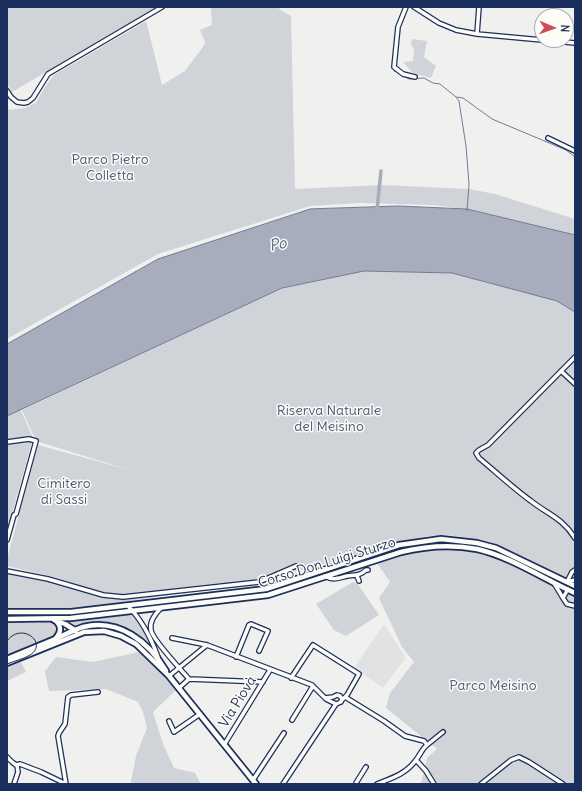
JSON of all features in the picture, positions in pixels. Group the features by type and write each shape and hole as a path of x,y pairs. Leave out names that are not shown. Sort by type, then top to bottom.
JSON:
{"main road":[{"name":"Corso Don Luigi Sturzo","path":"7,612 71,612 266,589 399,545 441,539 477,543 496,548 575,586"},
{"name":"Corso Don Luigi Sturzo","path":"7,619 53,619 268,595 400,552 422,547 441,546 476,549 495,555 575,593"},
{"path":"53,619 65,624 74,631 81,633"},
{"path":"53,619 58,623 60,628 60,632 56,638"},
{"path":"7,659 74,631 85,627 98,625 119,628 139,639 158,657 169,676"},
{"path":"7,663 81,633 104,631 121,636 136,644 169,676 254,782"}],"street":[{"path":"7,91 17,102 28,102 33,98 48,74 162,7"},
{"path":"406,7 398,27 394,67 403,74 415,77"},
{"path":"414,7 445,27 456,30 477,34 534,39"},
{"path":"477,34 479,7"},
{"path":"548,138 575,150"},
{"path":"575,357 488,445 478,450 476,453 479,458 524,496 569,528 575,538"},
{"path":"561,371 575,384"},
{"path":"7,442 29,439 36,441 16,514 14,515 7,540"},
{"path":"7,571 48,580 103,595 123,597 259,582 296,566"},
{"path":"325,576 330,579 337,579 347,576 361,575 368,570"},
{"path":"567,582 572,572 575,570"},
{"path":"357,576 359,582"},
{"path":"567,582 575,580"},
{"path":"554,583 567,604 575,606"},
{"path":"563,598 568,590"},
{"path":"128,606 149,635 158,657"},
{"path":"149,635 155,614 161,608"},
{"path":"236,657 249,625 251,624 268,631 260,651"},
{"path":"150,630 189,679"},
{"path":"149,635 155,638"},
{"path":"172,638 207,646 291,678 313,686 324,698 339,703 359,674 313,645 291,678"},
{"path":"169,676 207,646"},
{"name":"Via Piovà","path":"224,745 270,670"},
{"path":"179,688 189,679 262,682"},
{"path":"292,720 313,686"},
{"path":"66,784 58,736 65,724 68,698 70,695 98,692"},
{"path":"282,784 337,695 384,721 405,736 424,741 427,744"},
{"path":"169,721 174,732 200,714"},
{"path":"377,784 404,773 416,760 427,744 443,732"},
{"path":"254,782 284,733"},
{"path":"7,756 19,767 47,774 66,784"},
{"path":"481,784 511,760 519,757 563,784"},
{"path":"416,760 426,771 434,784"},
{"path":"14,784 18,776 19,767"},
{"path":"357,784 356,783 366,767"}],"shaded area":[{"path":"384,624 404,655 405,659 383,688 354,668"}],"green space":[{"path":"7,7 156,7 12,92 7,84"},
{"name":"Parco Pietro Colletta","path":"211,7 280,7 279,9 291,16 295,189 382,185 469,189 495,194 575,219 575,235 467,209 432,205 361,203 310,206 158,254 7,339 7,106 9,110 25,108 36,103 44,88 54,75 146,21 162,85 185,71 203,47 205,42 200,30 212,25"},
{"path":"412,39 427,41 424,57 436,66 431,78 413,73 403,62 413,61 414,48 411,45"},
{"name":"Riserva Naturale del Meisino","path":"364,271 452,273 557,301 575,312 575,582 490,542 448,535 428,536 258,581 78,609 7,608 7,572 48,580 103,594 58,578 7,566 7,559 38,445 130,470 36,441 22,410 282,288"},
{"path":"19,406 33,438 7,532 7,411"},
{"name":"Parco Meisino","path":"446,548 464,550 495,557 575,598 575,784 421,784 427,758 437,749 386,708 390,693 414,662 402,647 379,598 390,582 377,563 410,552"},
{"path":"353,582 357,583 379,615 346,636 334,630 316,604"},
{"path":"132,614 142,627 150,643 128,629 113,624 90,623 75,628 66,621"},
{"path":"7,620 52,621 57,624 58,632 54,637 48,640 7,655"},
{"path":"139,652 159,670 176,690 153,712 163,744 174,768 195,773 201,784 132,784 131,782 136,756 147,728 143,712 138,702 106,689 49,691 45,671 56,657 93,662"},
{"path":"21,662 26,672 7,681 7,668"}],"water":[{"name":"Po","path":"399,206 467,209 575,235 575,312 557,301 452,273 364,271 282,288 7,416 7,344 158,259 310,209"}],"waterway":[{"path":"394,71 401,74"},
{"path":"404,76 409,79 424,78 433,83 440,84 459,101 466,146 469,184 467,211"},
{"path":"457,97 463,98 492,119 566,150 575,157"},
{"path":"377,210 381,171"}],"tram line":[{"path":"7,641 13,635 25,633 35,640 36,645 35,650 30,655 7,664"}],"park label":[{"name":"Cimitero di Sassi","path":"64,492"}]}
